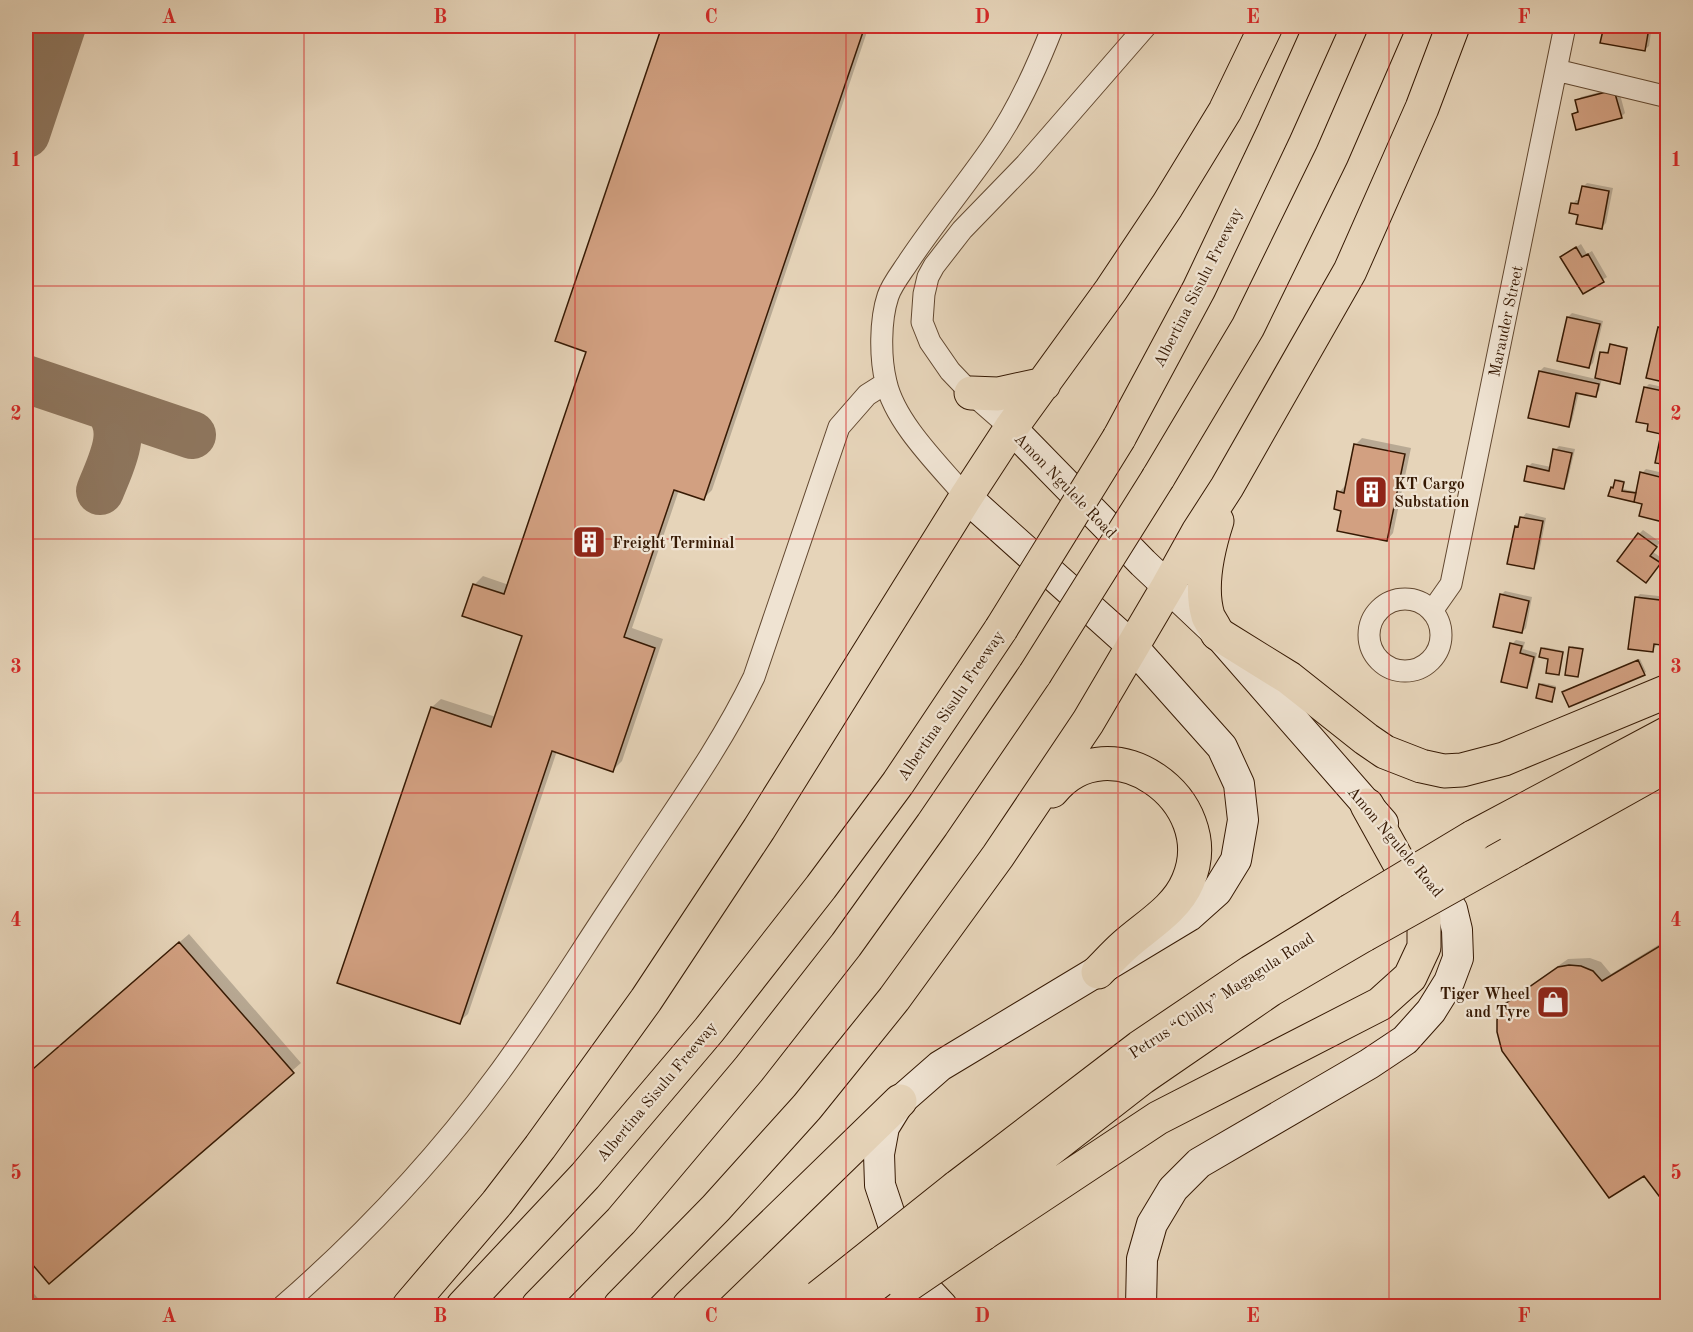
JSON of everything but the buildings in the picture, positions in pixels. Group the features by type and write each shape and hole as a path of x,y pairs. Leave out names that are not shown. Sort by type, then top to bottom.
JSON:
{"main road":[{"path":"409,1306 518,1175 646,1000 759,829 966,496 1011,428 1111,290 1167,206 1225,111 1266,26"},
{"name":"Albertina Sisulu Freeway","path":"463,1306 585,1176 709,1030 821,887 898,783 1001,629 1119,438 1199,289 1321,26"},
{"path":"538,1306 621,1221 749,1069 846,945 932,825 1035,674 1158,478 1248,327 1332,155 1388,26"},
{"path":"620,1306 716,1209 807,1107 894,999 998,856 1088,722 1198,532 1227,488 1350,271 1422,108 1453,26"},
{"path":"971,393 998,394 1044,384"},
{"name":"Amon Ngulele Road","path":"1011,428 1143,563 1218,633 1431,880 1452,909 1457,930 1458,958 1449,982 1431,1011 1405,1040 1369,1064 1199,1163 1173,1189 1152,1224 1142,1259 1141,1306"},
{"path":"1227,488 1209,548 1204,585 1208,615 1218,633 1289,678 1385,752 1421,766 1444,771 1462,770 1504,759 1668,691"},
{"path":"689,1306 900,1101 940,1066 1189,916 1216,891 1236,860 1243,820 1239,784 1222,747 1131,646 966,496"},
{"name":"Petrus “Chilly” Magagula Road","path":"1357,923 1473,837 1668,733"},
{"path":"998,856 1056,785 1080,768 1107,763 1124,766 1139,771 1170,790 1190,823 1195,842 1194,863 1187,883 1158,919 1125,945 1098,972"},
{"name":"Petrus “Chilly” Magagula Road","path":"824,1303 971,1210 1140,1047 1251,972 1509,854 1668,765"},
{"path":"876,1306 971,1210 1158,1118 1380,1004 1410,977 1424,947 1424,918 1413,888 1367,805"},
{"path":"900,1101 884,1127 879,1154 880,1185 895,1230 925,1288 942,1306"}],"street":[{"path":"966,496 917,441 894,404 886,383 883,360 884,317 888,296 923,241 994,145 1034,74 1053,26"},
{"name":"Marauder Street","path":"1432,611 1451,584 1565,26"},
{"path":"1011,428 950,371 930,342 922,322 928,277 962,230 1026,164 1138,28"},
{"path":"1556,70 1668,97"},
{"path":"284,1306 362,1233 399,1194 442,1145 496,1077 710,756 754,677 839,427 867,395 886,383"}],"taxiway":[{"path":"26,134 62,26"},
{"path":"26,379 192,435"},
{"path":"100,491 113,459 118,437 114,416 107,407"}],"place":[{"name":"KT Cargo Substation","path":"1371,492"},
{"name":"Freight Terminal","path":"589,542"},
{"name":"Tiger Wheel and Tyre","path":"1553,1002"}]}
